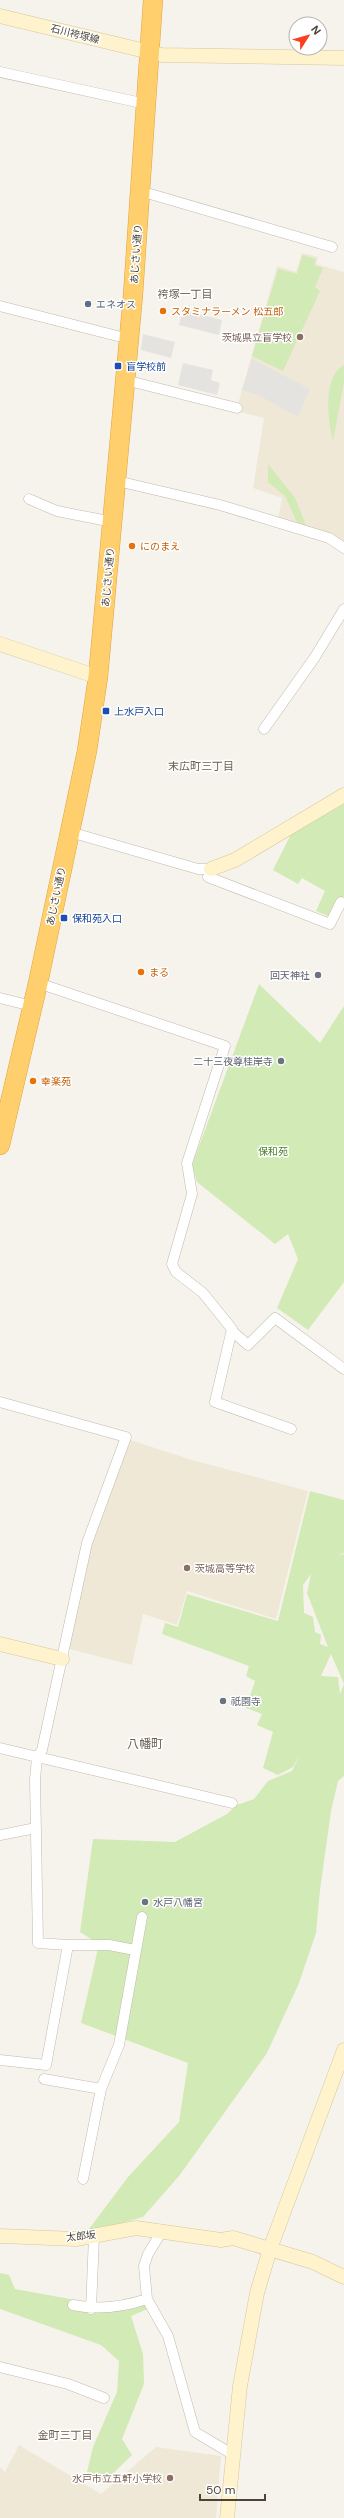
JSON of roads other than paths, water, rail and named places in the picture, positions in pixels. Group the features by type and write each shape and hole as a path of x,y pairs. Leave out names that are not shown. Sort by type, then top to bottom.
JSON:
{"highway":[{"name":"あじさい通り","path":"0,1145 38,983 88,751 98,677 129,340 153,0"}],"street":[{"name":"石川袴塚線","path":"0,16 150,52 192,56 344,58"},
{"path":"0,72 146,104"},
{"path":"140,191 332,247"},
{"path":"0,306 129,340"},
{"path":"125,380 237,408"},
{"path":"117,481 220,505 329,538 344,548"},
{"path":"29,499 57,511 113,522"},
{"path":"264,728 315,657 344,609"},
{"path":"0,644 98,677"},
{"path":"209,873 235,860 344,795"},
{"path":"70,832 198,869 330,924 341,902 344,903"},
{"path":"38,983 225,1046 187,1163 192,1194 172,1264 176,1272 203,1293 232,1329 232,1332 248,1345 275,1318 344,1369"},
{"path":"0,998 32,1006"},
{"path":"232,1332 215,1402 291,1429"},
{"path":"0,1402 126,1437 87,1544 42,1750 37,1758 34,1779 38,1943 68,1945 109,1944 135,1950"},
{"path":"0,1644 62,1658"},
{"path":"0,1748 232,1804"},
{"path":"0,1835 36,1828"},
{"path":"83,2179 101,2089 118,2045 142,1918"},
{"path":"0,2060 46,2065 68,1945"},
{"path":"226,2518 240,2386 257,2293 270,2248 344,2050"},
{"path":"44,2079 101,2089"},
{"name":"太郎坂","path":"0,2236 76,2239 136,2228 221,2240 233,2238 313,2262 344,2277"},
{"path":"162,2231 148,2254 144,2266 147,2299 168,2336 195,2432 232,2454"},
{"path":"91,2309 94,2236"},
{"path":"73,2305 91,2309 132,2304 147,2299"},
{"path":"0,2367 68,2384 104,2398"}],"place":[{"name":"エネオス","path":"88,304"},
{"name":"スタミナラーメン 松五郎","path":"163,311"},
{"name":"茨城県立盲学校","path":"300,337"},
{"name":"盲学校前","path":"118,366"},
{"name":"にのまえ","path":"132,546"},
{"name":"上水戸入口","path":"106,711"},
{"name":"保和苑入口","path":"64,918"},
{"name":"まる","path":"141,972"},
{"name":"回天神社","path":"318,975"},
{"name":"二十三夜尊桂岸寺","path":"281,1061"},
{"name":"幸楽苑","path":"33,1081"},
{"name":"茨城高等学校","path":"187,1568"},
{"name":"祇園寺","path":"223,1701"},
{"name":"水戸八幡宮","path":"145,1902"},
{"name":"水戸市立五軒小学校","path":"170,2478"}],"district":[{"name":"袴塚一丁目","path":"185,294"},
{"name":"末広町三丁目","path":"201,766"},
{"name":"八幡町","path":"145,1744"},
{"name":"金町三丁目","path":"65,2435"}],"park label":[{"name":"保和苑","path":"273,1151"}]}
